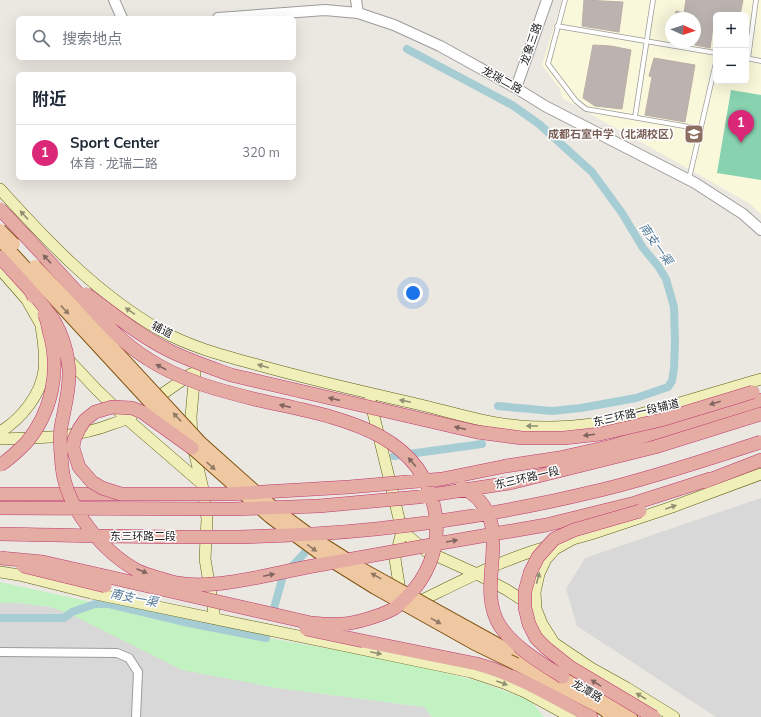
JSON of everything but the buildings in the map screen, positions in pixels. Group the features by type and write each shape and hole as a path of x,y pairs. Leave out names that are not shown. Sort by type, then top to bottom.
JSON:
{"highway":[{"path":"0,209 103,321 125,342 148,359 175,374 216,388 344,420 376,433 399,448 415,464 430,490 435,504 437,532 432,560 416,588 394,608 364,620 342,624 311,623 43,562 0,559"},
{"path":"0,257 49,311 61,333 70,374 61,428 62,462 65,484 75,508 87,526 109,550 139,571 178,583 206,584 251,578 311,566 546,525 635,503 710,480"},
{"path":"66,280 144,336 191,361 231,375 477,432 522,438 564,438 600,434 660,420 758,402"},
{"path":"0,464 20,450 34,432 47,408 54,385 52,340 45,316 30,290"},
{"path":"0,494 229,494 363,486 442,479 559,458 612,446 758,402"},
{"name":"东三环路一段","path":"0,508 232,509 319,506 418,497 510,483 655,447 758,402"},
{"path":"121,494 102,488 92,482 79,466 73,448 74,440 79,429 85,420 95,412 112,407 132,408 142,412 192,448"},
{"name":"东三环路二段","path":"0,534 268,536 375,529 454,519 527,506 601,490 656,476 761,442"},
{"path":"654,717 570,667 536,638 529,624 525,608 526,591 530,572 538,557 554,539 574,530 640,511 710,480 761,460"},
{"path":"442,479 462,487 479,499 489,514 492,524 493,539 490,588 491,601 500,625 530,656 563,678"},
{"path":"0,559 40,572 243,616 477,664 494,669 523,681 591,717"}],"main road":[{"name":"辅道","path":"0,189 49,243 82,274 135,315 162,331 211,352 368,394"},
{"name":"龙潭路","path":"0,230 90,323 201,443 276,510 318,541 362,569 508,650 563,678 631,717"},
{"path":"0,240 192,448 270,517 322,555 375,588 475,644 603,709 613,717"},
{"path":"0,269 27,300 40,323 72,364 127,418 201,483"},
{"path":"0,432 18,418 34,398 41,384 45,355 40,323"},
{"path":"0,439 44,438 81,433 102,428 127,418 195,372 211,352"},
{"path":"195,372 191,416 192,442 207,519 205,559 215,619"},
{"name":"东三环路一段辅道","path":"368,394 496,423 521,426 567,426 599,424 625,418 761,379"},
{"path":"368,394 402,531 395,559 402,610"},
{"path":"313,640 402,610 524,553 591,534 672,507 761,474"},
{"path":"402,531 426,551 477,574 507,590 536,609"},
{"path":"573,539 555,549 546,559 539,574 535,592 536,609 542,624 554,643 591,668 674,717"},
{"path":"0,572 19,575 91,593 471,672 525,692 571,717"}],"street":[{"path":"114,0 121,16"},
{"path":"356,0 358,13"},
{"name":"龙象三路","path":"516,88 547,0"},
{"name":"龙瑞二路","path":"245,16 325,10 358,13 394,25 440,46 516,88 545,106 688,180 743,214 761,230"},
{"path":"0,652 117,653 129,658 138,672 136,717"}],"lane":[{"path":"565,0 548,64 576,101 586,109 701,129"},
{"path":"634,117 653,0"},
{"path":"749,48 756,0"},
{"path":"557,26 713,52"},
{"path":"749,58 761,61"},
{"path":"688,180 713,75"}],"shaded area":[{"name":"成都石室中学（北湖校区）","path":"562,0 761,0 761,214 750,204 562,98 560,89 542,65"},
{"path":"761,498 761,717 716,717 577,626 566,589 585,558"},
{"path":"0,603 18,603 51,607 277,688 424,707 432,717 0,717"}],"green space":[{"path":"731,90 761,95 761,180 717,173"},
{"path":"0,582 197,625 401,662 478,681 531,701 544,717 432,717 424,707 277,688 182,670 74,616 51,607 18,603 0,603"}],"waterway":[{"name":"南支一渠","path":"407,49 512,105 539,124 592,172 622,213 643,248 658,266 666,279 674,307 674,368 672,381 668,387 636,398 581,408 552,411 498,406"},
{"name":"南支一渠","path":"394,456 482,444"},
{"name":"南支一渠","path":"274,608 283,576 312,545"},
{"name":"南支一渠","path":"0,618 64,618 72,612 95,604 109,604 189,623 266,638"}],"place":[{"name":"成都石室中学（北湖校区）","path":"694,134"},
{"name":"Sport Center","path":"741,143"}]}
